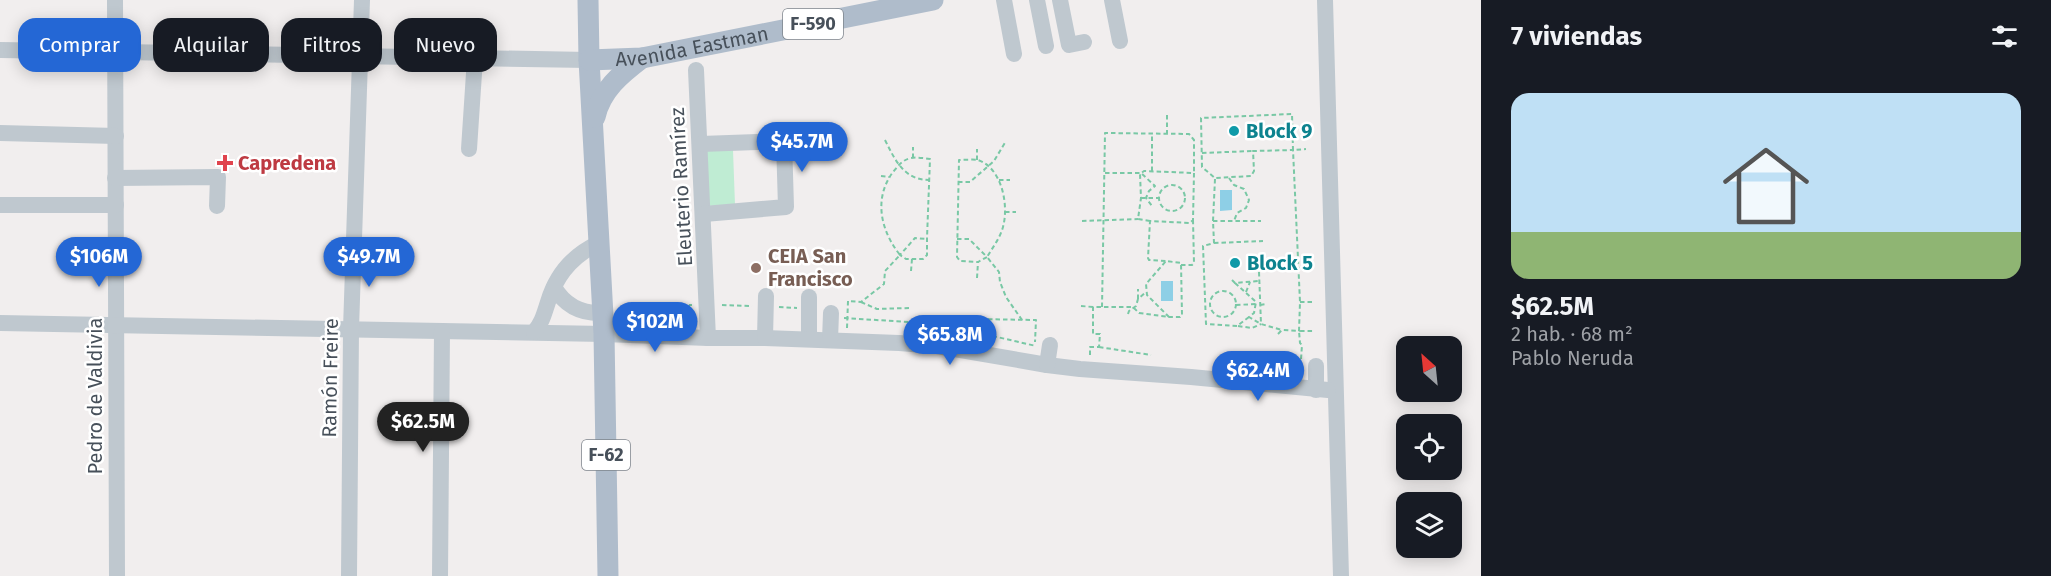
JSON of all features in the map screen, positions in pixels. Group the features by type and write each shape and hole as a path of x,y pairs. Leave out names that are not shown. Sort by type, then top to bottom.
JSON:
{"main road":[{"name":"F-62","path":"588,0 603,323 608,576"},
{"name":"Avenida Eastman","path":"589,60 642,58 933,0"},
{"path":"593,133 597,111 606,90 622,73 642,58"}],"street":[{"name":"Pedro de Valdivia","path":"115,0 115,18"},
{"name":"Ramón Freire","path":"362,0 362,18"},
{"path":"1004,0 1014,54"},
{"path":"1037,0 1046,46"},
{"path":"1060,0 1069,45 1084,42"},
{"path":"1112,0 1120,41"},
{"path":"1325,0 1341,576"},
{"path":"0,50 18,50"},
{"path":"141,52 281,55"},
{"path":"497,58 589,60"},
{"name":"Eleuterio Ramírez","path":"696,70 708,338"},
{"name":"Pedro de Valdivia","path":"115,72 117,576"},
{"name":"Ramón Freire","path":"349,576 351,329 360,72"},
{"path":"469,149 473,72"},
{"path":"0,133 116,136"},
{"path":"701,144 784,141 786,207 704,214"},
{"path":"115,178 218,177 217,206"},
{"path":"0,205 116,205"},
{"path":"534,332 543,319 560,274 573,259 599,243"},
{"path":"554,287 563,300 576,309 594,313 603,323"},
{"path":"765,338 766,296"},
{"path":"809,297 809,339"},
{"path":"836,316 838,340"},
{"path":"0,323 534,332 603,323 708,338 838,340 1043,354 1191,377 1315,380"},
{"path":"440,576 442,331"}],"path":[{"path":"1253,151 1254,171 1251,176 1215,178 1202,167 1201,118 1292,114 1300,343 1315,380"},
{"path":"1167,115 1167,134"},
{"path":"1102,307 1105,133 1189,134 1194,140 1194,262 1192,265 1181,266"},
{"path":"1152,134 1152,171"},
{"path":"885,140 898,166 917,180 929,180"},
{"path":"958,182 970,182 988,166 1006,141"},
{"path":"912,158 914,147"},
{"path":"976,159 977,149"},
{"path":"1202,153 1306,149"},
{"path":"912,158 930,159 925,258 906,259 900,255 890,243 881,225 885,186 898,166 912,158"},
{"path":"976,159 988,166 999,180 1002,190 1005,212 1003,227 987,256 978,262 958,260 959,160 976,159"},
{"path":"1105,173 1152,171 1194,173"},
{"path":"1138,219 1141,173"},
{"path":"1141,173 1155,186 1146,198"},
{"path":"881,176 889,177"},
{"path":"1214,243 1215,178"},
{"path":"1229,178 1234,185 1244,189 1249,200 1246,208 1237,213 1234,221"},
{"path":"999,180 1010,180"},
{"path":"1174,186 1181,189 1185,199 1182,206 1173,211 1162,206 1159,198 1164,188 1174,186"},
{"path":"1141,198 1159,198"},
{"path":"1146,198 1152,206"},
{"path":"1005,212 1016,212"},
{"path":"1082,221 1138,219 1190,222 1193,220"},
{"path":"1081,306 1133,308 1139,313 1180,317 1182,315 1181,266 1179,261 1149,260 1150,221"},
{"path":"1213,221 1261,221"},
{"path":"861,302 884,284 885,271 915,238 927,239"},
{"path":"957,239 969,239 987,256 999,272 1006,297 1022,320"},
{"path":"1256,304 1254,313 1238,326 1232,328 1206,324 1203,246 1214,243 1263,241"},
{"path":"1230,242 1231,248"},
{"path":"911,271 912,259"},
{"path":"1166,261 1146,284 1146,292 1152,302 1169,316"},
{"path":"977,278 978,262"},
{"path":"880,271 885,271"},
{"path":"1259,272 1261,324"},
{"path":"1256,304 1234,281 1259,281"},
{"path":"1246,292 1250,282"},
{"path":"1128,314 1136,306 1138,289"},
{"path":"1225,291 1234,298 1236,305 1231,314 1224,317 1216,315 1210,304 1215,294 1225,291"},
{"path":"1138,299 1146,292"},
{"path":"838,340 836,316 848,301 861,302 877,309 909,308"},
{"path":"1300,302 1313,302"},
{"path":"1236,305 1256,304"},
{"path":"1260,304 1268,304"},
{"path":"1093,307 1093,334 1100,334 1099,347"},
{"path":"836,316 941,324 1043,354 1036,320 973,319"},
{"path":"1250,317 1261,324 1282,330 1314,331"},
{"path":"1238,326 1252,328 1261,324"},
{"path":"1278,334 1282,330"},
{"path":"1080,360 1089,358 1090,347 1150,355"},
{"path":"1293,375 1315,380"}],"green space":[{"path":"733,150 735,205 706,206 704,151"}],"water":[{"path":"1220,190 1232,190 1232,210 1220,211"},
{"path":"1161,281 1173,281 1173,301 1161,301"}],"place":[{"name":"Block 9","path":"1234,131"},
{"name":"Capredena","path":"225,163"},
{"name":"Block 5","path":"1235,263"},
{"name":"CEIA San Francisco","path":"756,268"}]}
